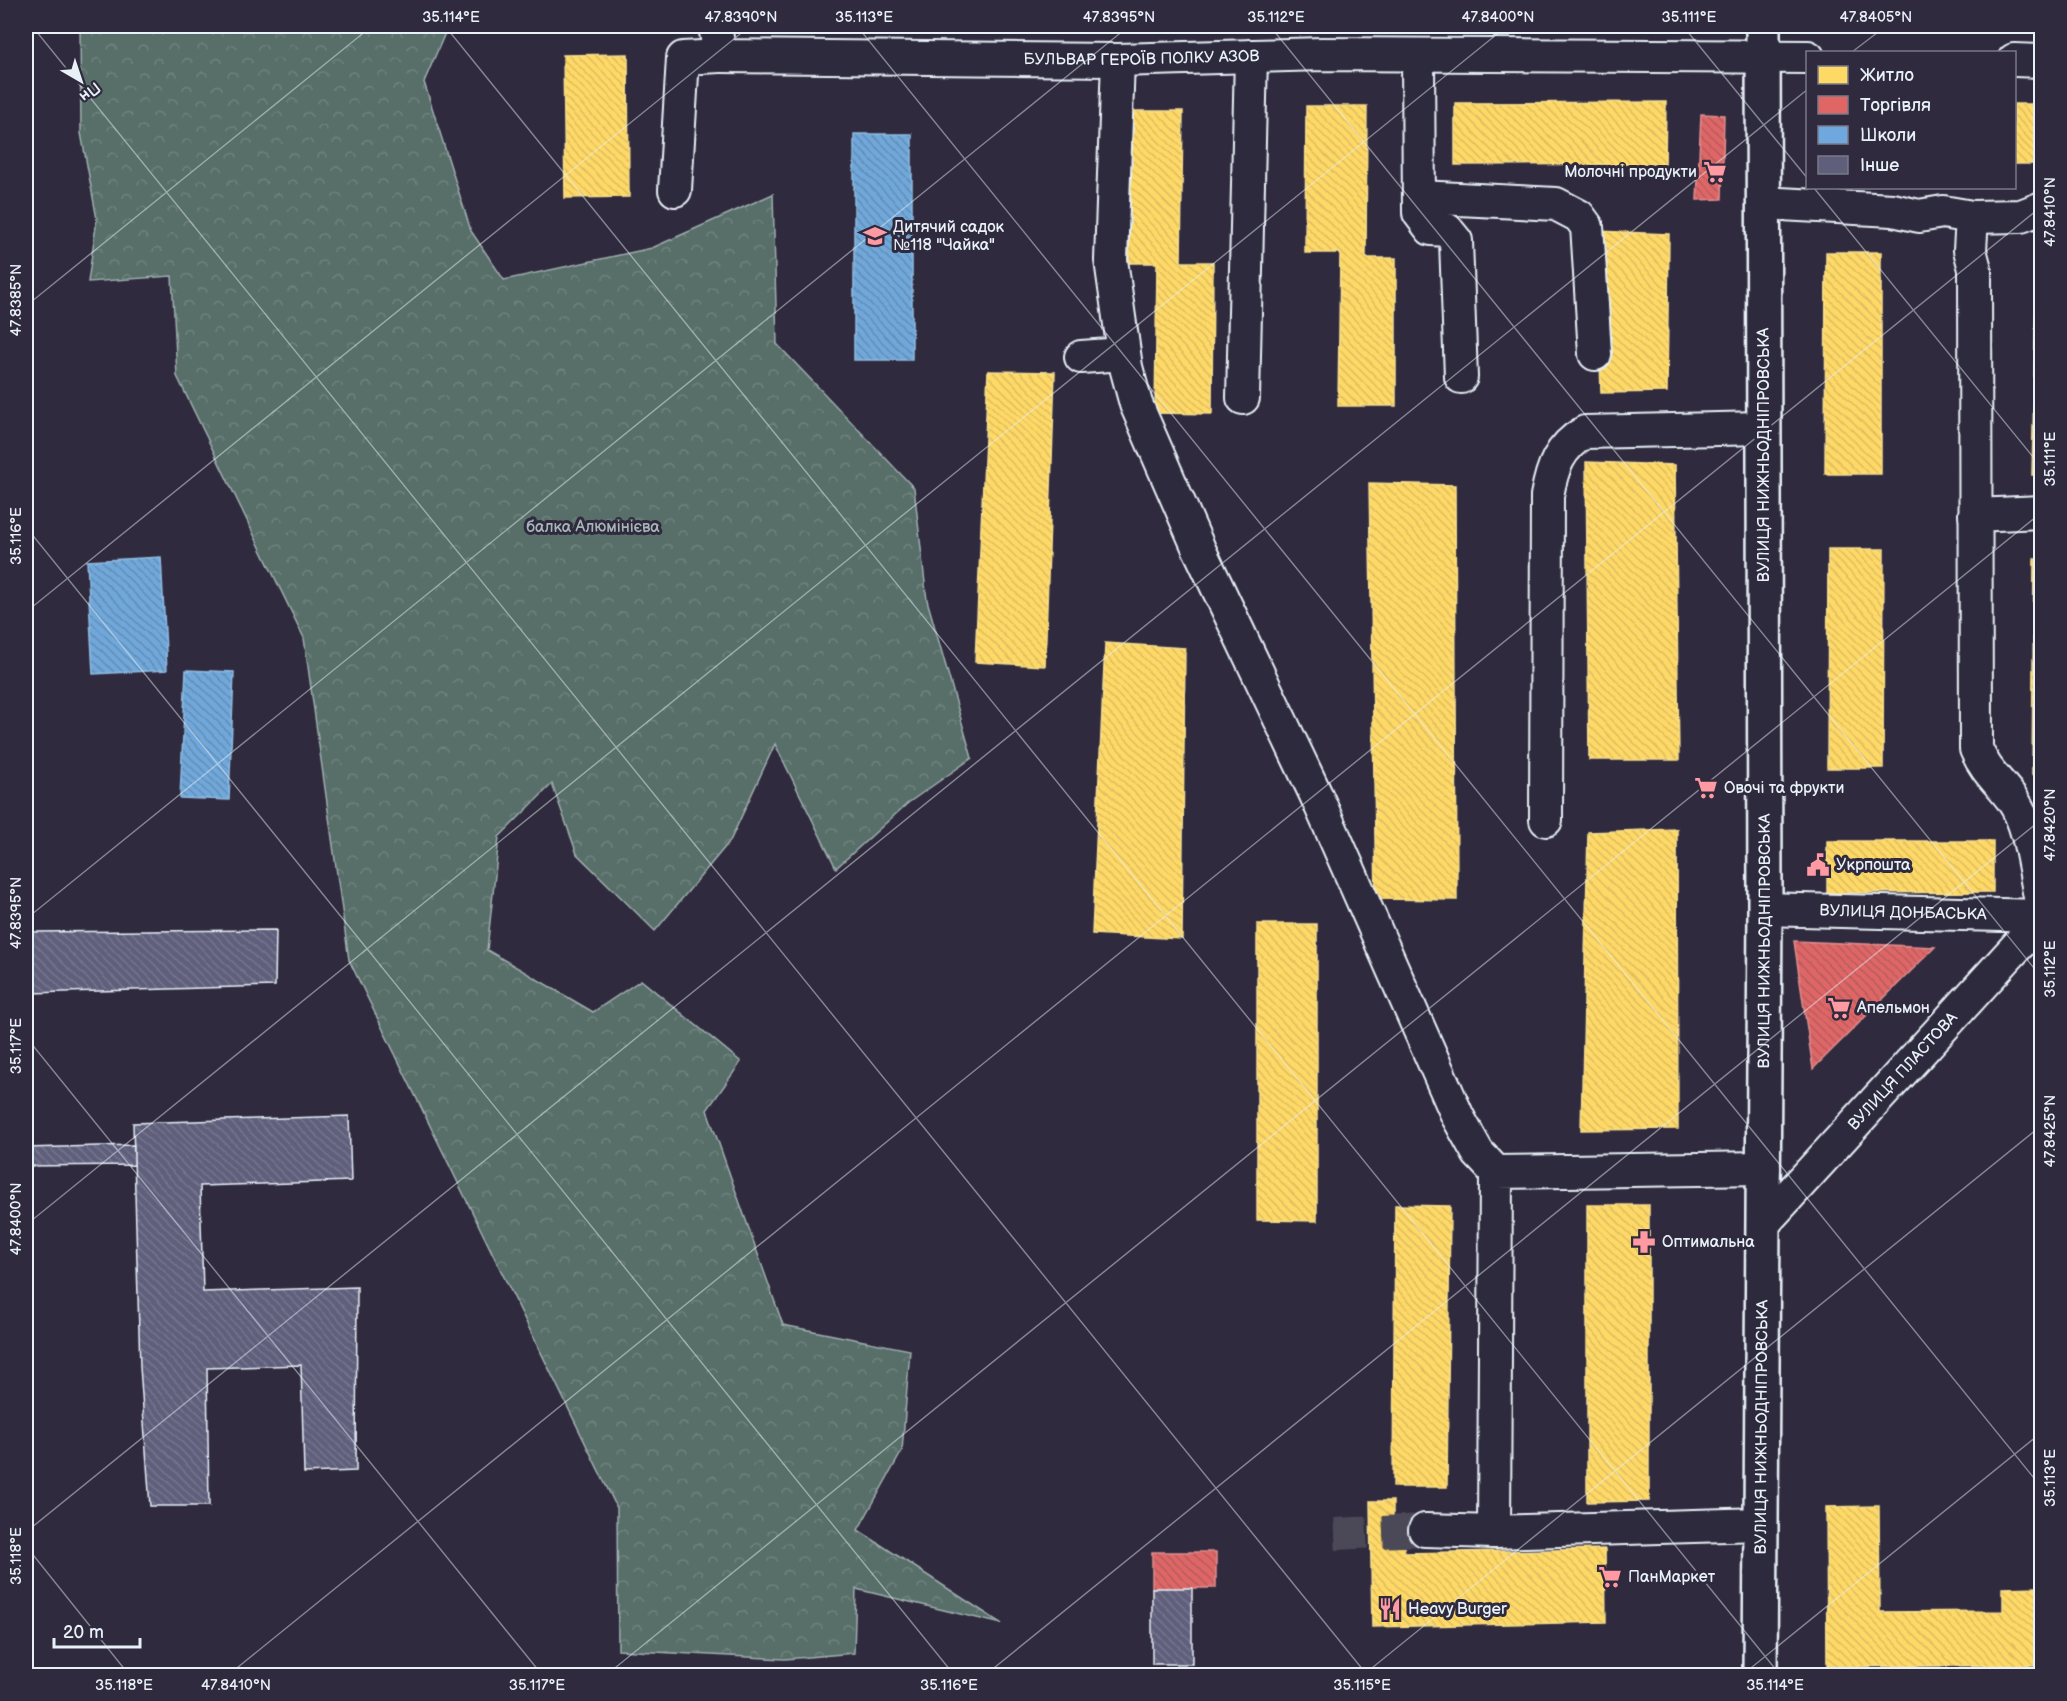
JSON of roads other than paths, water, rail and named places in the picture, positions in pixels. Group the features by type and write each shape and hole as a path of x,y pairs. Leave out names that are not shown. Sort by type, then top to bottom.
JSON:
{"street":[{"name":"БУЛЬВАР ГЕРОЇВ ПОЛКУ АЗОВ","path":"675,190 683,58 717,41 1118,60 1251,56 1418,56 1763,41 1806,56"},
{"name":"ВУЛИЦЯ НИЖНЬОДНІПРОВСЬКА","path":"1760,1676 1765,909 1763,41"},
{"path":"1243,398 1251,56"},
{"path":"1418,56 1419,213 1423,221 1431,228 1447,230 1456,241 1461,377"},
{"path":"1118,60 1111,260 1124,354 1136,404 1154,450 1316,795 1419,1026 1430,1058 1468,1137 1496,1172 1494,1532"},
{"path":"2016,60 2042,61"},
{"path":"1419,197 1556,204 1579,216 1587,227 1595,354"},
{"path":"1763,203 1893,210 1919,216 1943,212 1972,217 2021,216 2042,208"},
{"path":"1972,217 1970,250 1975,268 1976,749 1984,768 2012,798 2022,819 2042,907"},
{"path":"1081,357 1124,354"},
{"path":"1546,820 1547,496 1553,467 1563,449 1585,432 1764,428"},
{"path":"1975,515 2042,512"},
{"name":"ВУЛИЦЯ ДОНБАСЬКА","path":"1765,909 2042,917"},
{"name":"ВУЛИЦЯ ПЛАСТОВА","path":"1763,1224 2042,917"},
{"path":"1496,1172 1764,1168"},
{"path":"1425,1530 1494,1532 1761,1524"}],"tunnel":[{"path":"1335,1534 1425,1530"}],"place":[{"name":"Молочні продукти","path":"1715,172"},
{"name":"Дитячий садок №118 \"Чайка\"","path":"875,236"},
{"name":"Овочі та фрукти","path":"1706,788"},
{"name":"Укрпошта","path":"1818,865"},
{"name":"Апельмон","path":"1839,1008"},
{"name":"Оптимальна","path":"1644,1242"},
{"name":"ПанМаркет","path":"1610,1577"},
{"name":"Heavy Burger","path":"1390,1609"}],"park label":[{"name":"балка Алюмінієва","path":"593,527"}]}
